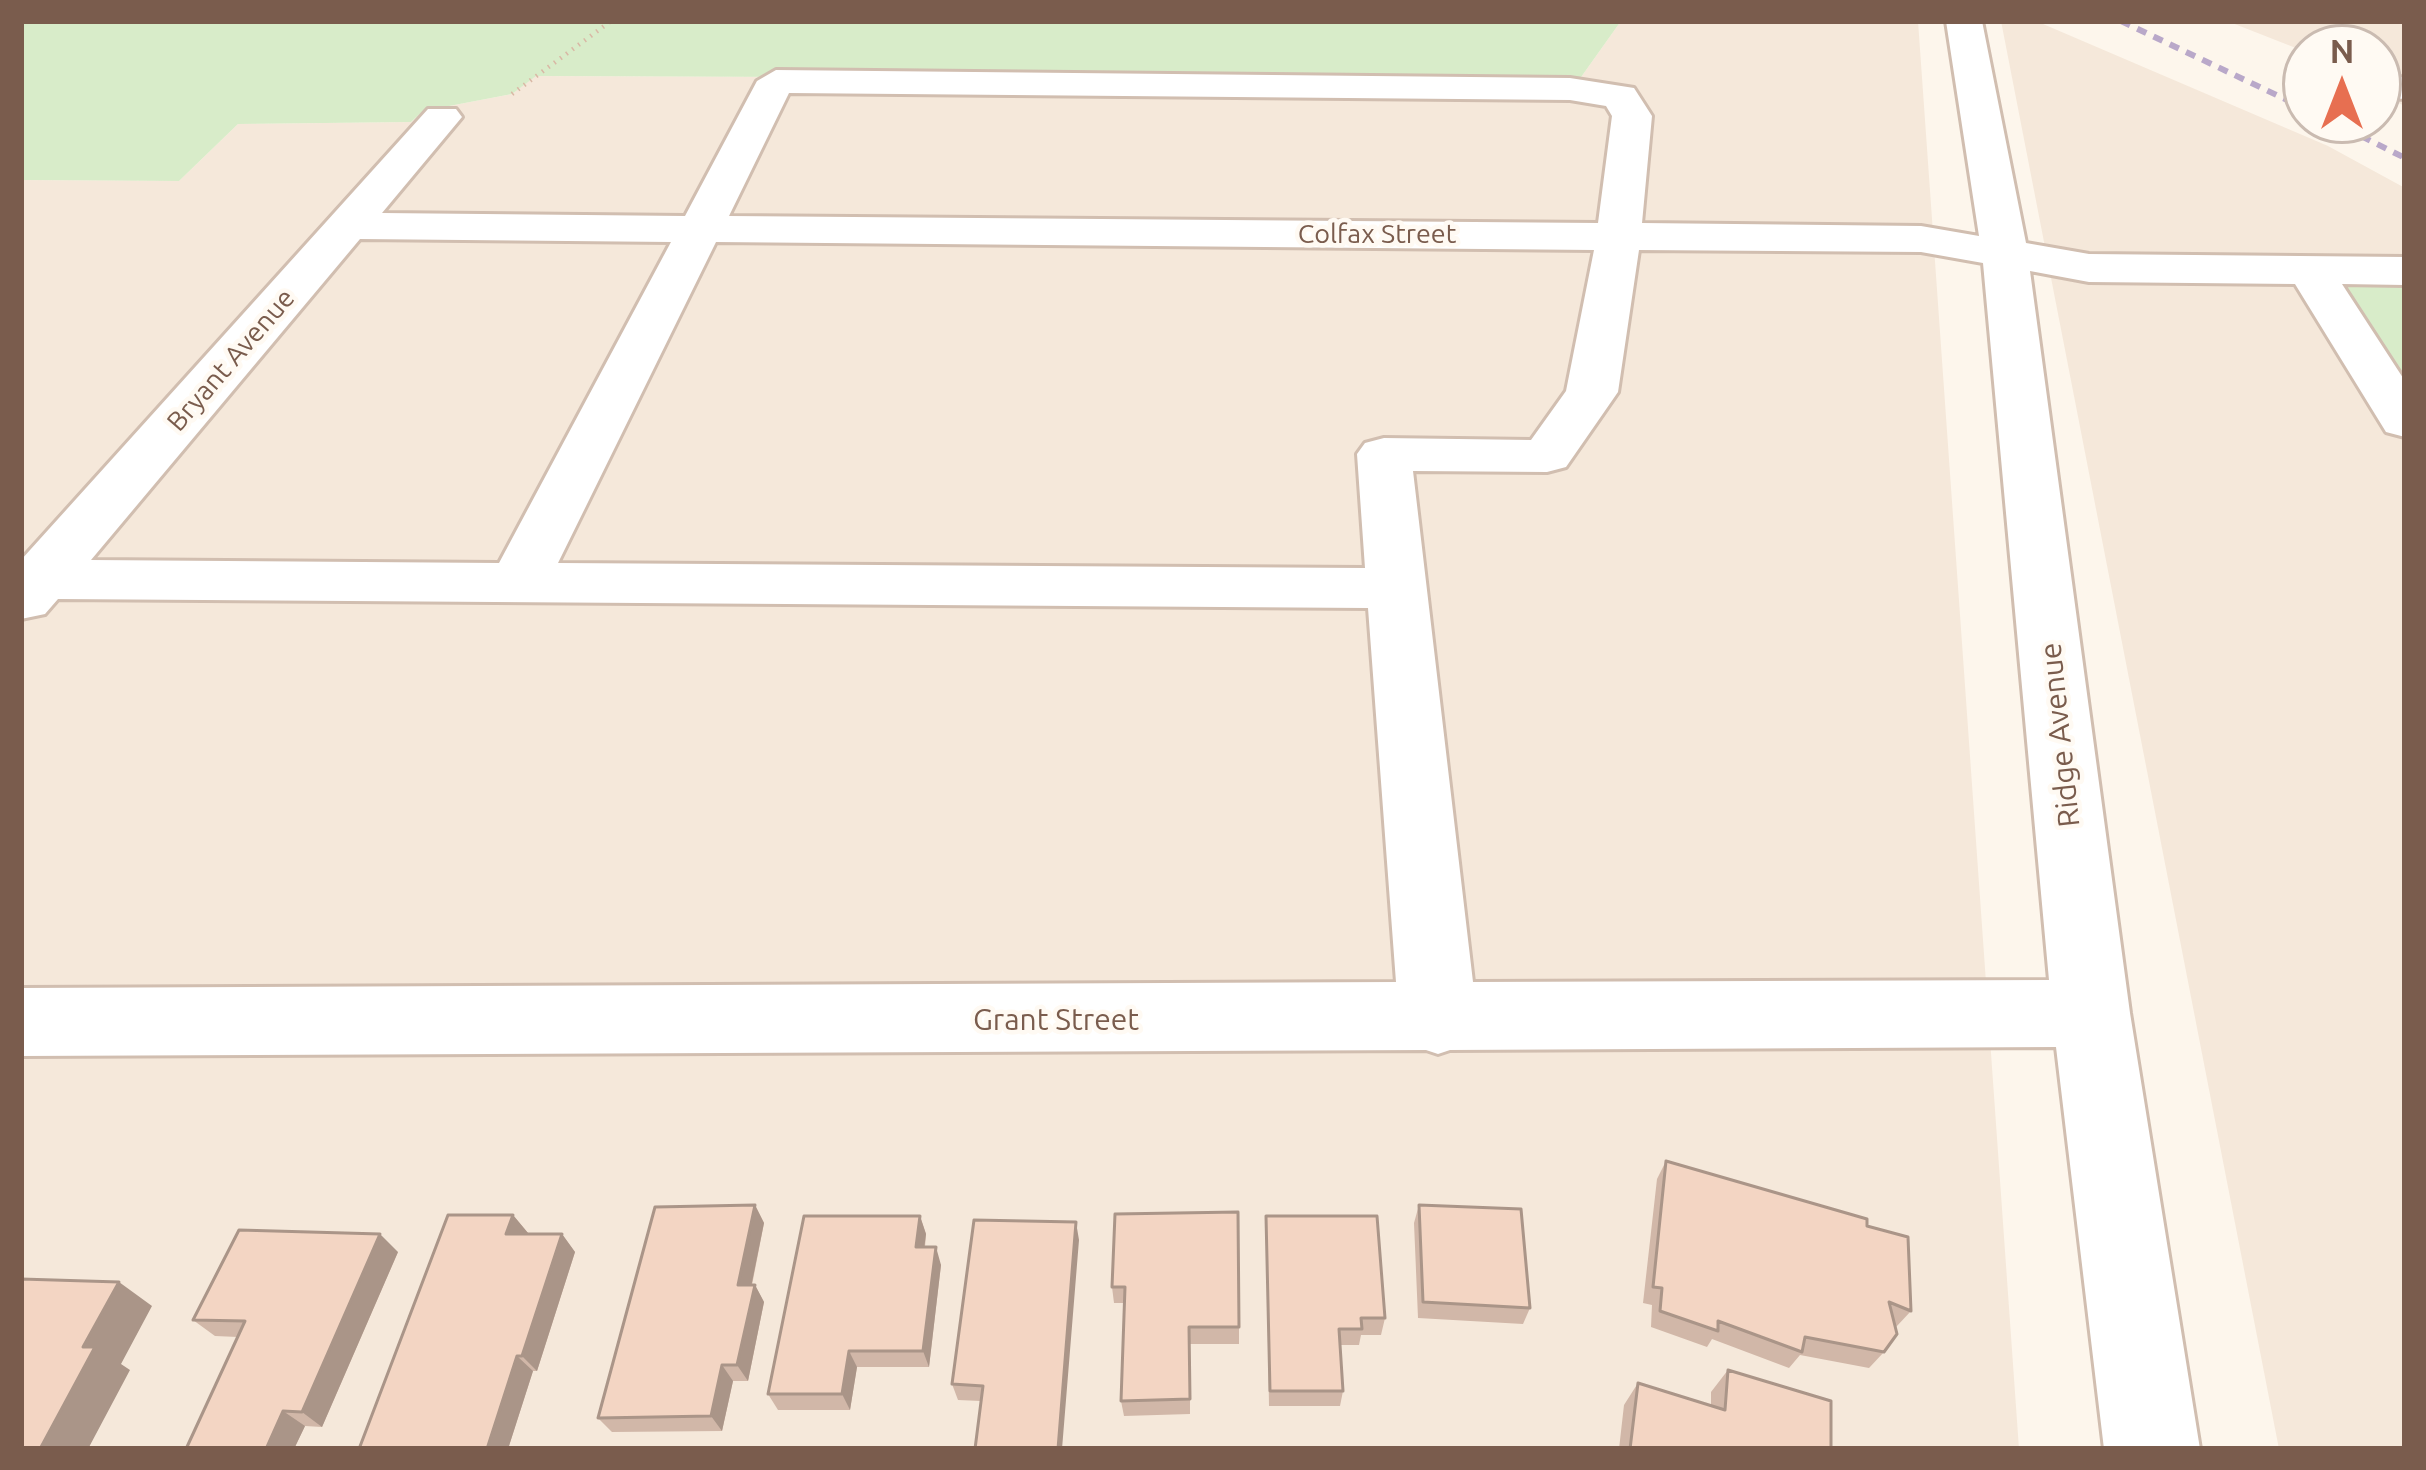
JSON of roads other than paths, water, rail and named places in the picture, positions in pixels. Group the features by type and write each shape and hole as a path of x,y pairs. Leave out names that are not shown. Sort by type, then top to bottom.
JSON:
{"street":[{"name":"Ridge Avenue","path":"1964,21 2005,254 2092,1013 2152,1449"},
{"path":"518,583 776,81 1608,94 1630,106 1632,116 1619,235 1592,392 1547,457 1384,454 1438,1020"},
{"name":"Bryant Avenue","path":"28,588 442,117"},
{"name":"Colfax Street","path":"347,226 1921,239 2089,268 2405,271"},
{"path":"2309,270 2405,421"},
{"path":"28,588 518,583 1397,588"},
{"name":"Grant Street","path":"21,1022 1438,1020 2092,1013"}],"railway":[{"path":"2121,21 2282,98"},
{"path":"2377,144 2405,158"}]}
